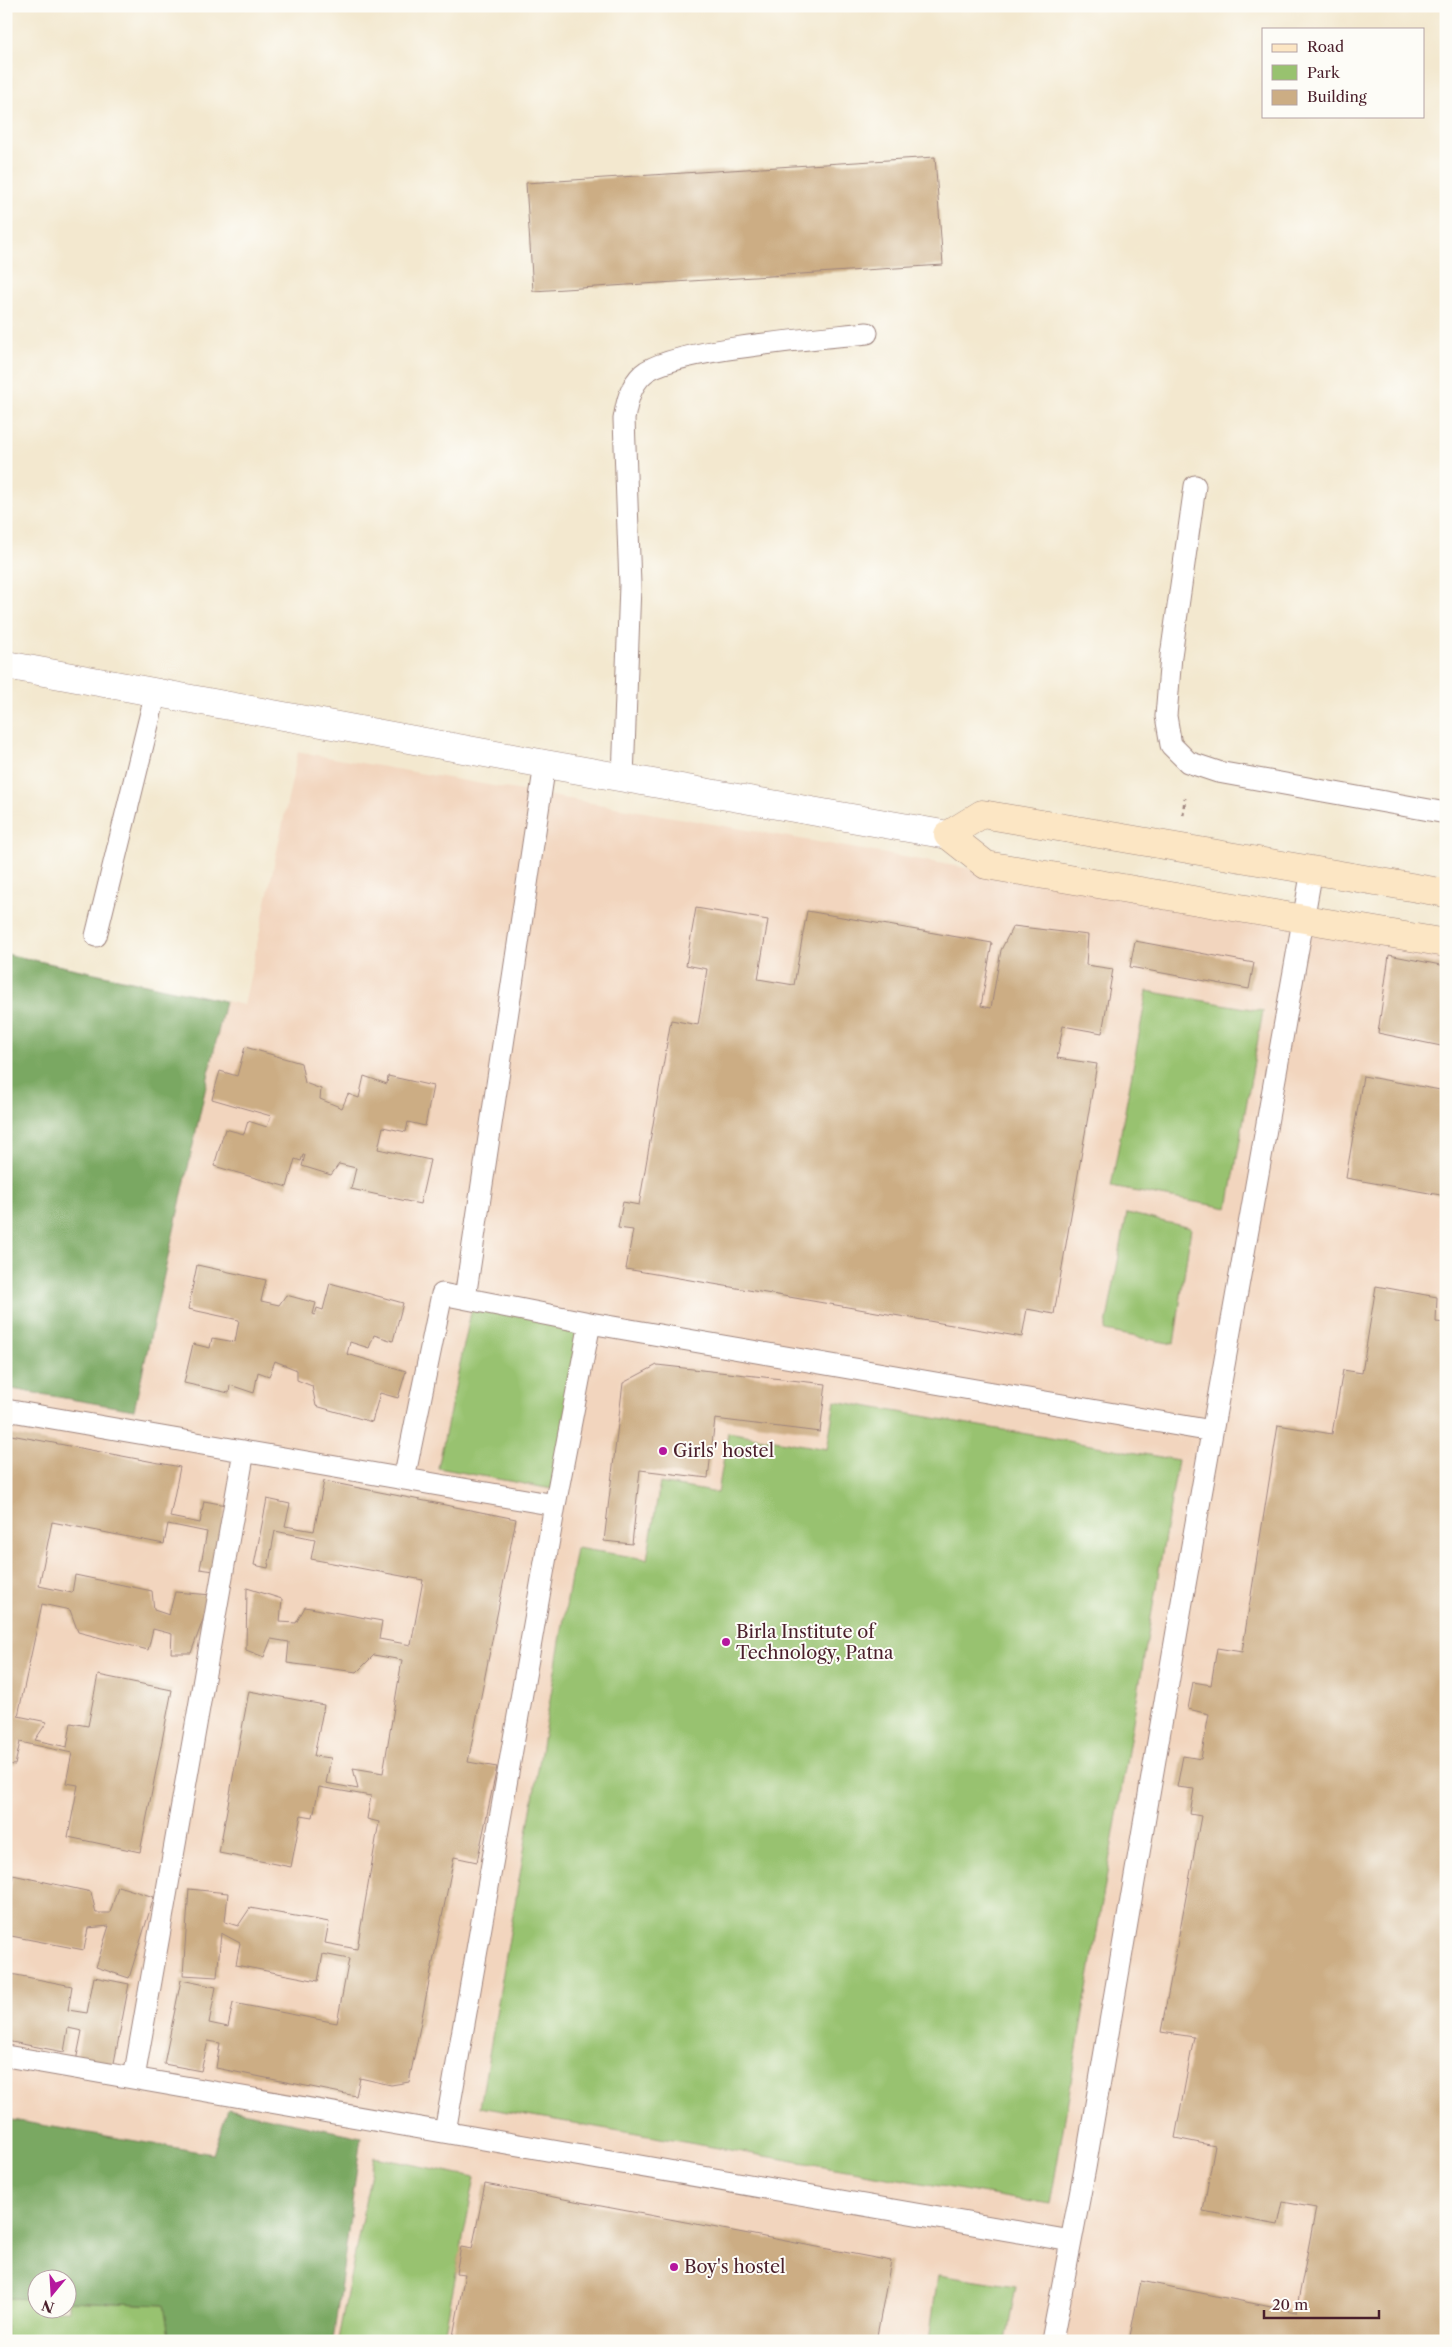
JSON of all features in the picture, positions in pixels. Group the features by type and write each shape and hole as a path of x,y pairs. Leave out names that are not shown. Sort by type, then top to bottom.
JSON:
{"street":[{"path":"6,665 545,764 948,835 986,865 1446,943"},
{"path":"948,835 982,814 1446,893"}],"lane":[{"path":"624,778 630,584 630,522 624,418 628,395 643,374 668,361 732,349 867,333"},
{"path":"1195,486 1168,690 1166,716 1171,745 1188,762 1218,772 1446,813"},
{"path":"96,936 156,692"},
{"path":"465,1298 545,764"},
{"path":"1052,2341 1312,870"},
{"path":"404,1479 442,1294 590,1323 1212,1431"},
{"path":"445,2132 555,1505 590,1323"},
{"path":"6,1410 555,1505"},
{"path":"134,2078 244,1451"},
{"path":"6,2056 1071,2241"}],"shaded area":[{"name":"Birla Institute of Technology, Patna","path":"298,752 1446,951 1446,2341 6,2341 6,954 244,1005"}],"green space":[{"path":"6,954 225,1001 134,1410 6,1388"},
{"path":"1147,991 1263,1011 1228,1208 1111,1187"},
{"path":"1127,1213 1191,1228 1174,1344 1105,1331"},
{"path":"472,1307 584,1327 552,1489 438,1468"},
{"path":"835,1401 1178,1460 1050,2205 480,2107 576,1548 647,1559 660,1483 718,1493 728,1432 827,1449"},
{"path":"228,2109 361,2137 333,2341 170,2341 164,2305 78,2301 78,2270 28,2270 28,2299 6,2298 6,2119 213,2154"},
{"path":"374,2157 475,2177 443,2341 349,2341 338,2339"},
{"path":"938,2274 1016,2286 1006,2341 929,2341"},
{"path":"6,2298 28,2299 28,2320 78,2320 78,2301 165,2305 170,2341 6,2341"}],"building":[{"path":"935,157 943,265 533,291 526,183"},
{"path":"696,908 768,920 758,979 794,985 807,911 992,943 981,1006 991,1008 1001,950 1013,926 1088,935 1086,965 1113,969 1102,1033 1063,1026 1057,1058 1097,1064 1054,1314 1027,1309 1022,1337 626,1269 633,1230 618,1228 623,1202 639,1205 671,1020 698,1025 707,969 686,965"},
{"path":"1135,941 1254,963 1249,989 1130,967"},
{"path":"1389,955 1446,966 1446,1047 1378,1033"},
{"path":"245,1047 301,1063 305,1083 321,1089 320,1099 342,1108 348,1094 359,1098 364,1076 387,1084 388,1076 433,1086 425,1126 408,1122 406,1132 383,1127 378,1149 430,1160 420,1204 351,1189 356,1168 339,1164 331,1175 302,1166 305,1155 303,1155 301,1161 295,1159 287,1187 214,1166 225,1129 244,1134 248,1121 267,1127 271,1116 212,1099 220,1071 237,1076"},
{"path":"1363,1076 1446,1091 1446,1196 1346,1178"},
{"path":"197,1265 266,1280 261,1301 279,1305 286,1295 316,1303 313,1314 315,1315 317,1308 323,1310 330,1283 403,1303 393,1341 374,1335 369,1348 350,1342 347,1354 406,1371 398,1398 380,1393 372,1422 316,1406 312,1386 297,1380 297,1370 275,1361 269,1376 258,1372 254,1393 230,1385 229,1393 184,1383 193,1344 210,1348 212,1338 235,1342 239,1320 188,1309"},
{"path":"1376,1286 1437,1297 1436,1322 1446,1323 1446,2341 1129,2341 1141,2281 1296,2312 1316,2208 1283,2202 1278,2225 1203,2211 1215,2146 1175,2138 1194,2037 1161,2032 1201,1816 1190,1814 1194,1789 1177,1787 1183,1756 1201,1759 1209,1714 1188,1709 1193,1682 1211,1685 1217,1648 1242,1652 1278,1425 1332,1434 1343,1370 1362,1373"},
{"name":"Girls' hostel","path":"657,1365 826,1384 820,1432 715,1419 708,1478 640,1470 632,1544 604,1541 623,1383"},
{"path":"6,1434 180,1467 170,1517 200,1523 204,1501 226,1505 214,1571 200,1569 207,1532 168,1524 164,1544 52,1522 39,1586 72,1593 75,1575 152,1591 154,1610 169,1615 175,1592 212,1595 191,1653 171,1653 172,1634 153,1629 148,1650 78,1632 70,1610 42,1604 18,1716 47,1722 35,1740 67,1747 71,1723 88,1726 98,1675 172,1690 140,1852 68,1837 78,1785 66,1783 72,1753 20,1742 15,1765 6,1764"},
{"path":"324,1481 516,1519 468,1762 497,1767 477,1862 454,1857 409,2082 391,2085 360,2078 356,2096 216,2068 220,2043 208,2041 201,2071 164,2064 181,1980 216,1987 209,2023 228,2027 233,2003 337,2023 349,1959 323,1954 318,1981 236,1965 240,1943 221,1933 217,1977 183,1975 189,1889 228,1893 225,1922 238,1926 250,1908 329,1922 325,1943 357,1949 379,1822 367,1819 371,1796 319,1787 313,1817 301,1815 291,1867 219,1853 249,1691 324,1705 314,1756 331,1758 326,1783 358,1789 353,1768 383,1773 402,1660 374,1655 357,1672 287,1663 289,1642 271,1639 264,1657 246,1650 247,1588 282,1599 280,1622 296,1623 305,1607 382,1621 379,1639 411,1645 423,1580 311,1559 315,1539 275,1531 268,1568 254,1565 267,1499 290,1504 285,1526 314,1531"},
{"path":"13,1875 91,1892 96,1913 110,1913 118,1886 154,1897 129,1978 96,1967 109,1926 88,1928 84,1950 6,1935 6,1896 9,1897"},
{"path":"6,1973 72,1986 68,2010 87,2013 94,1977 129,1984 113,2068 76,2061 82,2031 68,2028 64,2052 6,2041"},
{"name":"Boy's hostel","path":"485,2184 891,2261 876,2341 452,2341 465,2274 456,2273 461,2247 472,2249"}],"place":[{"name":"Girls' hostel","path":"663,1451"},
{"name":"Birla Institute of Technology, Patna","path":"726,1642"},
{"name":"Boy's hostel","path":"674,2267"}]}
